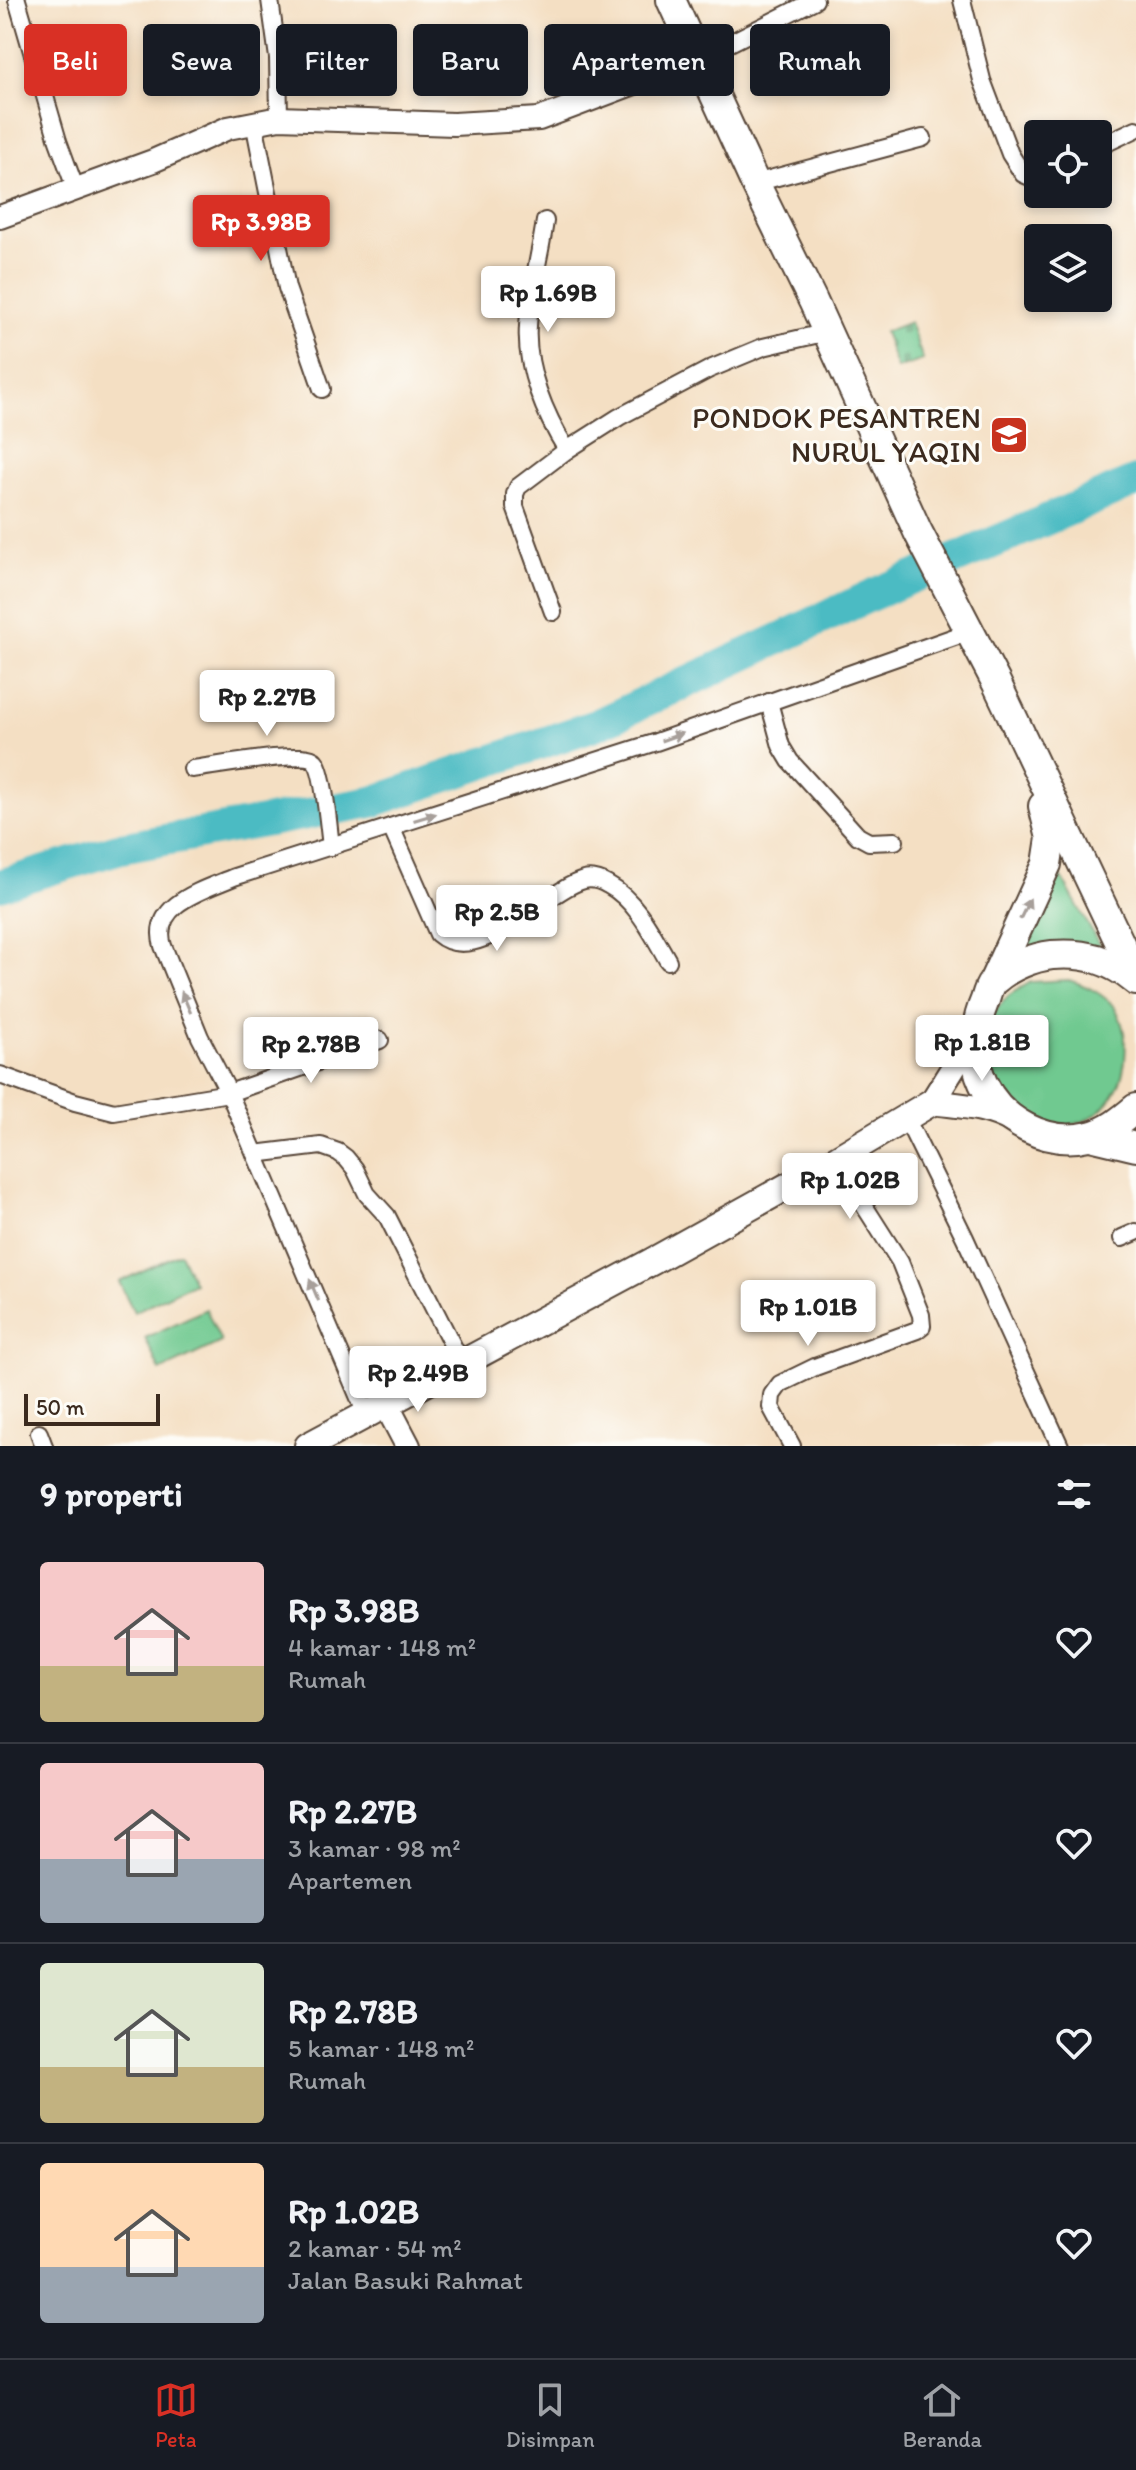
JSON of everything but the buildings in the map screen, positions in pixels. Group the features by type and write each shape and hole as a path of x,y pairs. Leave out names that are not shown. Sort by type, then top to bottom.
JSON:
{"highway":[{"path":"659,0 673,24"},
{"path":"671,0 680,24"},
{"path":"708,96 739,176 819,334 914,534 1017,725 1136,979"},
{"path":"712,96 806,287 914,534"},
{"path":"947,597 960,635 1045,811 1051,838 1047,864 981,1011 975,1033 977,1066 991,1097 1014,1121 1038,1133 1064,1138 1090,1136 1136,1147"},
{"path":"994,980 1030,960 1077,954 1096,957 1136,979"},
{"path":"1090,1136 1122,1120 1136,1108"}],"main road":[{"path":"308,1446 626,1276 835,1160 932,1102 975,1033"},
{"path":"932,1102 978,1107 1014,1121"},
{"path":"376,1409 408,1446"}],"street":[{"path":"17,0 58,141 76,190"},
{"path":"270,0 278,58 279,118"},
{"path":"734,41 815,0"},
{"path":"962,0 982,80 1010,154 1024,174"},
{"path":"0,217 153,161 228,128 254,122 279,118 454,124 539,119 600,96"},
{"path":"254,122 287,288 322,389"},
{"path":"1112,140 1136,129"},
{"path":"755,183 923,138"},
{"path":"545,221 528,336 533,368 546,413 567,450"},
{"path":"553,612 515,507 518,487 567,450 619,417 710,369 763,347 819,334"},
{"path":"376,1409 200,1037 159,934 162,921 179,903 192,895 234,877 642,747 960,635"},
{"path":"769,702 781,746 790,761 858,836 869,842 895,841"},
{"path":"192,769 272,758 312,758 318,766 331,847"},
{"path":"391,827 438,934 447,941 461,944 481,939 576,883 591,879 609,886 631,905 668,961"},
{"path":"0,1075 75,1102 114,1112 229,1093 380,1040"},
{"path":"906,1118 965,1238 1059,1444"},
{"path":"255,1154 321,1146 346,1158 367,1194 387,1216 462,1364"},
{"path":"792,1446 771,1407 772,1395 780,1384 815,1367 922,1326 921,1315 900,1262 835,1160"}],"green space":[{"path":"910,322 923,360 897,369 884,332"},
{"path":"1061,876 1105,955 1023,952"},
{"path":"1069,980 1094,991 1116,1009 1125,1041 1123,1073 1117,1089 1097,1114 1077,1124 1039,1126 986,1078 992,1014 1009,995 1031,982"},
{"path":"180,1253 194,1283 134,1312 119,1282"},
{"path":"206,1309 221,1342 160,1371 145,1338"}],"waterway":[{"path":"0,885 121,848 372,802 598,724 872,595 1136,481"}],"place":[{"name":"PONDOK PESANTREN NURUL YAQIN","path":"1009,435"}]}
